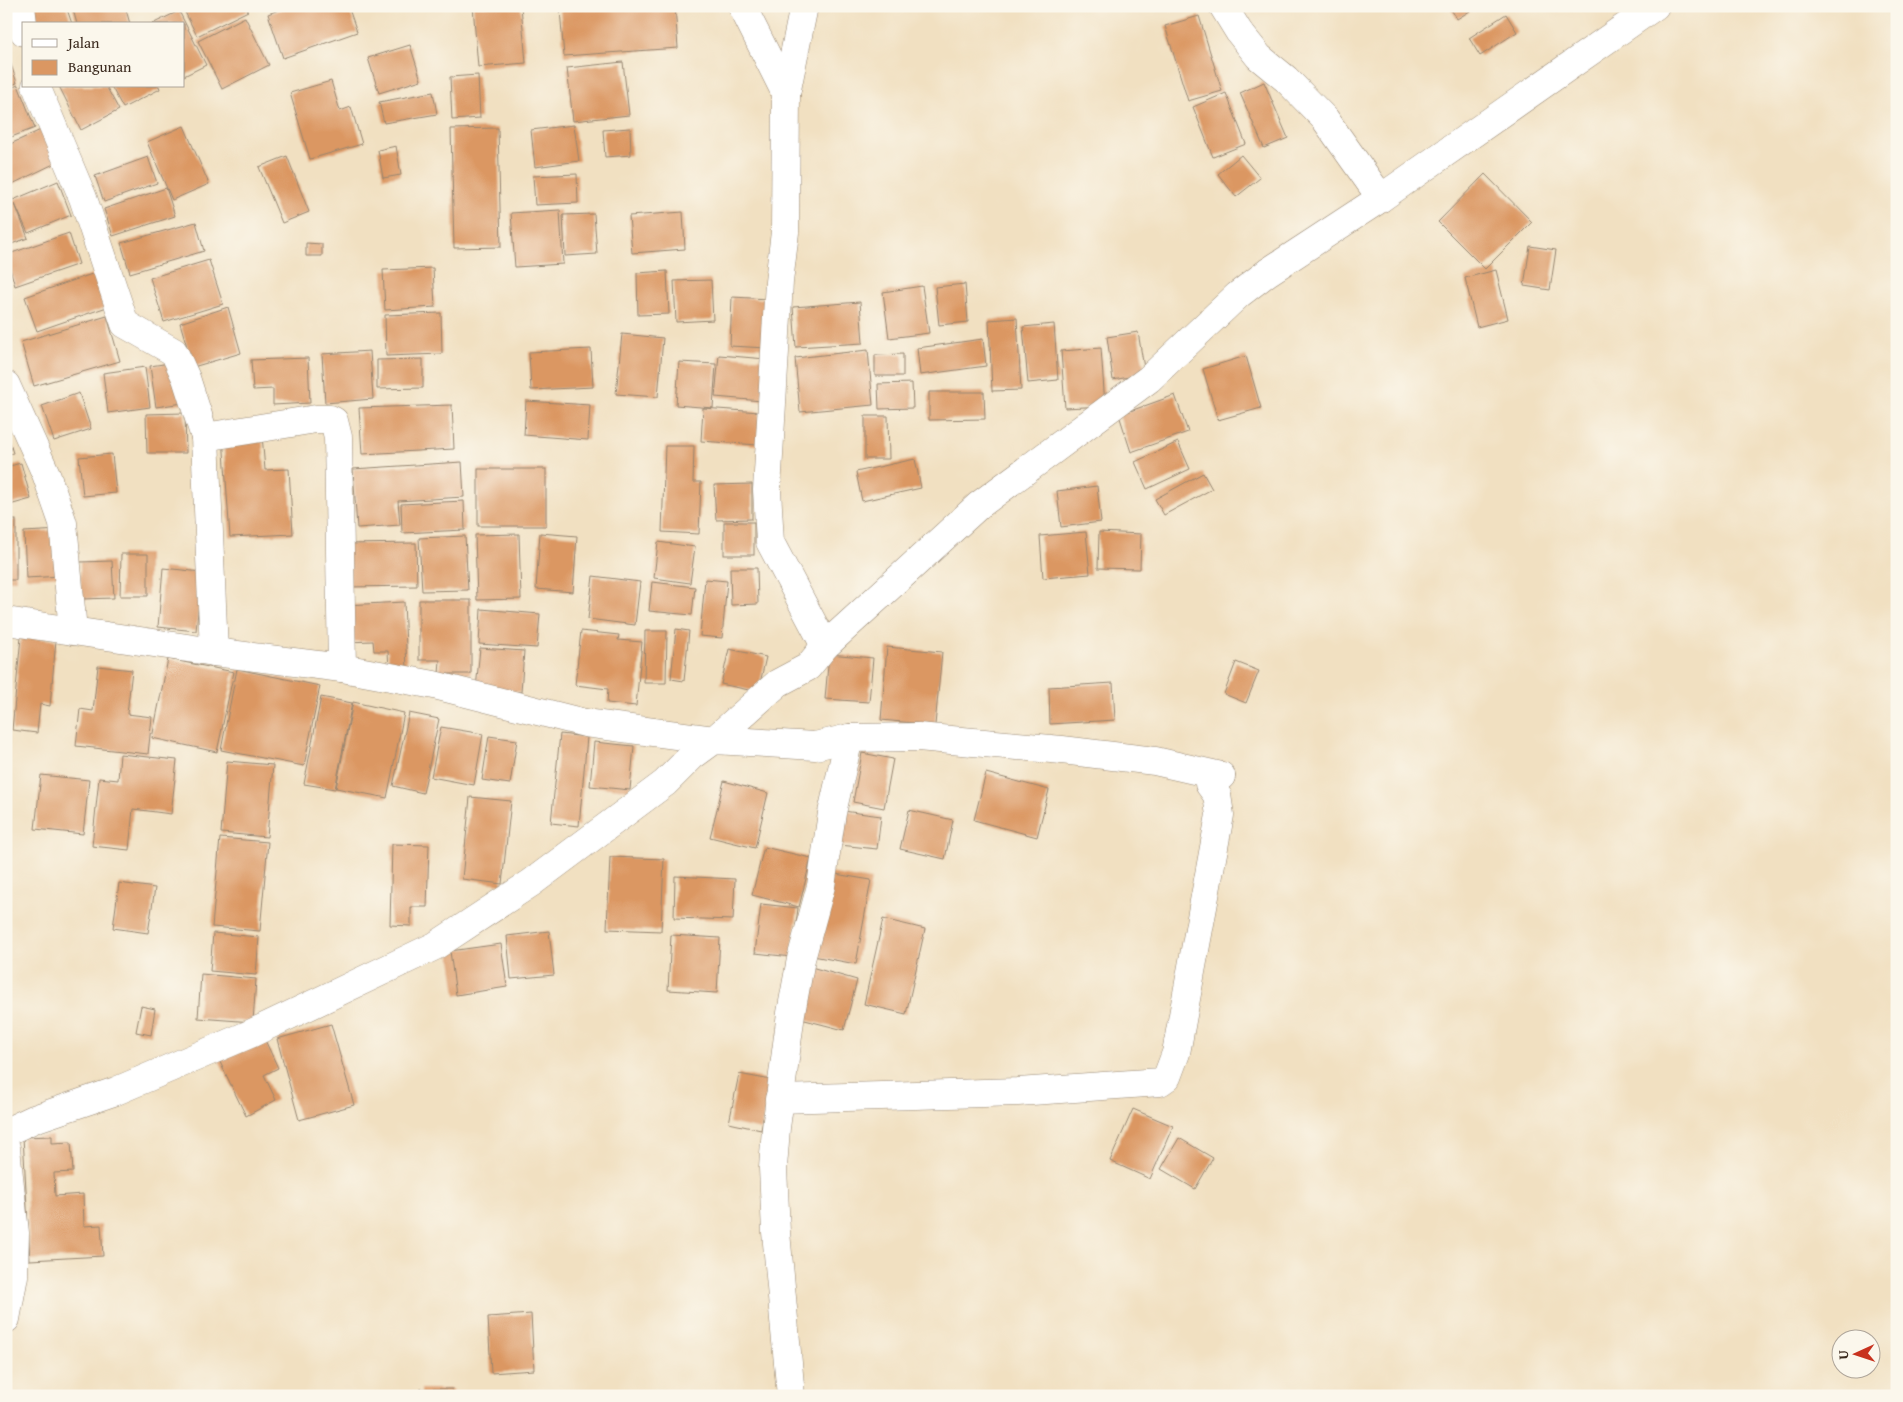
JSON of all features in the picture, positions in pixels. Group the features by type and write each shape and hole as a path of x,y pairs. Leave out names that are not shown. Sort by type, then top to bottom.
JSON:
{"street":[{"path":"21,6 23,22"},
{"path":"742,6 786,94"},
{"path":"804,6 786,94 785,232 779,282 767,490 770,542 825,646"},
{"path":"1223,6 1238,32 1259,57 1286,79 1325,119 1381,198"},
{"path":"6,1132 34,1119 116,1091 250,1034 436,946 531,883 665,783 692,756 714,740 778,683 808,667 825,646 978,506 1149,379 1238,295 1268,272 1381,198 1655,6"},
{"path":"37,88 83,198 124,324 174,352 186,378 205,437 214,652"},
{"path":"6,384 46,474 63,523 73,631"},
{"path":"205,437 316,419 330,419 334,421 338,437 342,668"},
{"path":"6,621 214,652 342,668 434,685 585,723 714,740 816,746 849,738 918,737 1062,750 1156,761 1221,776 1209,784 1216,794 1220,815 1176,1053 1167,1076 1160,1082 1018,1092 780,1099"},
{"path":"791,1396 776,1232 773,1168 790,1013 801,960 821,886 832,812 849,738"},
{"path":"6,1148 15,1232 14,1276 6,1319"}],"building":[{"path":"34,6 66,6 71,22 35,22"},
{"path":"72,6 125,6 129,22 76,22"},
{"path":"182,6 246,6 248,11 197,36"},
{"path":"289,6 348,6 357,32 283,58 268,14"},
{"path":"473,6 521,6 526,63 478,67"},
{"path":"609,6 675,6 678,48 564,56 560,10"},
{"path":"1449,6 1478,6 1457,19"},
{"path":"179,11 184,22 156,22"},
{"path":"1506,14 1517,32 1480,56 1469,38"},
{"path":"1199,16 1222,91 1188,101 1165,26"},
{"path":"245,17 269,65 222,89 198,41"},
{"path":"185,23 206,65 185,76"},
{"path":"410,45 421,80 379,93 368,58"},
{"path":"6,49 17,83 6,87"},
{"path":"623,62 629,115 573,121 567,68"},
{"path":"478,75 480,118 452,120 450,77"},
{"path":"331,81 340,111 351,107 362,144 310,159 290,93"},
{"path":"1264,82 1288,138 1264,148 1240,93"},
{"path":"18,85 35,128 6,139 6,90"},
{"path":"60,88 107,88 119,110 81,130"},
{"path":"112,88 160,88 160,89 123,108"},
{"path":"433,92 437,114 384,123 379,102"},
{"path":"1226,93 1246,144 1213,157 1193,107"},
{"path":"574,125 579,161 535,167 531,130"},
{"path":"184,126 209,184 172,200 147,142"},
{"path":"45,128 60,161 6,187 6,146"},
{"path":"498,128 501,247 454,248 451,129"},
{"path":"630,128 631,155 605,157 603,130"},
{"path":"396,146 401,175 383,178 378,150"},
{"path":"1241,155 1260,178 1236,197 1218,174"},
{"path":"287,156 309,212 282,223 259,167"},
{"path":"148,157 157,183 104,202 95,176"},
{"path":"577,174 578,203 535,205 533,176"},
{"path":"1485,174 1532,222 1485,269 1438,222"},
{"path":"58,181 71,215 28,233 15,204 28,238 6,246 6,197 11,195 13,200"},
{"path":"166,188 175,216 113,236 104,209"},
{"path":"560,210 563,264 515,267 511,213"},
{"path":"683,212 685,249 632,253 629,216"},
{"path":"594,214 597,254 565,256 563,215"},
{"path":"196,222 204,251 130,273 121,243"},
{"path":"69,233 79,264 15,286 6,255"},
{"path":"306,243 322,244 322,256 306,256"},
{"path":"1530,246 1556,250 1550,290 1524,286"},
{"path":"209,260 223,304 164,322 150,278"},
{"path":"433,268 435,307 385,310 383,270"},
{"path":"1496,270 1508,319 1477,327 1465,278"},
{"path":"667,271 669,314 638,315 637,273"},
{"path":"95,273 107,307 37,331 25,297"},
{"path":"711,280 713,320 676,322 674,281"},
{"path":"965,284 968,322 939,325 935,287"},
{"path":"922,286 929,333 889,338 883,292"},
{"path":"732,297 769,299 767,348 730,346"},
{"path":"860,302 863,343 796,347 793,307"},
{"path":"228,307 241,353 193,367 180,323"},
{"path":"441,313 442,354 386,356 385,315"},
{"path":"107,316 120,361 34,386 21,342"},
{"path":"1017,318 1021,390 992,391 989,320"},
{"path":"1054,324 1058,380 1028,383 1023,327"},
{"path":"1138,332 1145,374 1113,380 1107,337"},
{"path":"622,334 663,338 658,397 616,394"},
{"path":"983,339 986,366 920,375 917,348"},
{"path":"1101,348 1105,406 1065,408 1061,351"},
{"path":"591,349 593,387 531,390 529,352"},
{"path":"868,350 873,405 800,412 795,358"},
{"path":"370,351 373,399 325,403 322,354"},
{"path":"903,354 903,376 875,376 875,355"},
{"path":"719,355 766,359 762,401 715,397"},
{"path":"1246,356 1261,408 1218,420 1203,369"},
{"path":"308,358 310,403 273,405 273,389 253,390 251,360"},
{"path":"423,359 423,388 377,389 377,360"},
{"path":"177,362 183,403 156,407 150,366"},
{"path":"679,362 716,364 713,408 676,405"},
{"path":"145,367 150,407 108,413 103,373"},
{"path":"912,383 913,408 879,409 878,384"},
{"path":"929,392 984,392 985,419 929,420"},
{"path":"79,393 91,429 54,441 42,406"},
{"path":"1175,395 1188,432 1131,452 1119,415"},
{"path":"526,401 590,405 588,440 524,435"},
{"path":"452,405 454,449 362,454 359,408"},
{"path":"703,408 760,412 758,445 701,441"},
{"path":"185,413 186,453 147,453 146,414"},
{"path":"865,416 888,416 889,459 865,459"},
{"path":"6,430 13,453 6,455"},
{"path":"262,435 265,470 289,469 293,534 230,537 223,437"},
{"path":"1178,442 1190,469 1147,489 1135,462"},
{"path":"665,446 694,446 693,482 701,482 699,534 662,532"},
{"path":"112,454 116,493 83,496 79,457"},
{"path":"915,459 921,488 862,501 856,472"},
{"path":"462,462 464,497 398,501 400,525 357,528 353,469"},
{"path":"21,463 31,499 6,506 6,467"},
{"path":"478,469 546,469 546,526 478,526"},
{"path":"1203,473 1212,489 1164,515 1155,499"},
{"path":"752,484 752,519 716,520 714,485"},
{"path":"1097,486 1101,522 1061,527 1057,491"},
{"path":"464,501 465,530 402,533 401,504"},
{"path":"6,520 16,520 16,580 6,580"},
{"path":"724,522 754,522 754,555 724,555"},
{"path":"60,530 62,576 26,578 24,532"},
{"path":"1086,532 1090,574 1043,578 1040,536"},
{"path":"1099,532 1141,534 1140,569 1098,568"},
{"path":"540,533 577,536 573,592 536,589"},
{"path":"519,534 521,599 477,600 475,535"},
{"path":"465,536 468,590 422,591 419,538"},
{"path":"658,542 695,547 690,583 654,578"},
{"path":"416,543 417,586 346,587 346,544"},
{"path":"121,554 148,554 148,596 120,596"},
{"path":"112,561 114,598 81,599 80,562"},
{"path":"163,568 202,572 196,631 158,627"},
{"path":"730,568 757,568 758,604 731,605"},
{"path":"593,576 640,582 635,625 588,619"},
{"path":"705,579 727,581 722,638 700,636"},
{"path":"652,582 695,587 692,615 649,611"},
{"path":"419,600 471,600 471,674 439,674 440,660 419,660"},
{"path":"404,602 407,670 389,671 388,651 374,651 373,641 346,642 345,605"},
{"path":"481,609 540,614 537,648 479,644"},
{"path":"676,629 689,631 684,681 671,679"},
{"path":"581,631 619,635 618,640 642,642 636,706 607,703 608,689 575,685"},
{"path":"645,631 667,631 666,683 644,683"},
{"path":"21,637 56,640 50,706 40,704 37,733 12,730"},
{"path":"887,647 942,652 935,725 881,720"},
{"path":"480,648 524,651 521,692 476,689"},
{"path":"729,649 766,657 758,692 721,684"},
{"path":"829,654 873,658 869,702 825,699"},
{"path":"168,659 234,672 217,752 152,738"},
{"path":"1236,662 1259,671 1246,703 1224,694"},
{"path":"98,666 132,670 127,714 152,717 148,754 76,746 80,709 93,711"},
{"path":"237,669 320,686 304,766 221,750"},
{"path":"1113,683 1115,720 1050,724 1049,687"},
{"path":"321,697 352,703 335,789 304,784"},
{"path":"353,702 404,713 387,798 336,788"},
{"path":"409,713 439,719 423,793 393,786"},
{"path":"441,727 483,734 474,785 431,777"},
{"path":"560,734 587,737 579,826 551,823"},
{"path":"489,736 517,740 510,784 482,780"},
{"path":"594,742 634,746 630,790 590,786"},
{"path":"862,753 893,759 884,808 853,802"},
{"path":"120,754 177,760 171,814 133,809 129,850 92,846 99,778 118,780"},
{"path":"227,761 273,765 267,837 221,833"},
{"path":"986,773 1049,790 1037,837 974,820"},
{"path":"41,775 89,780 83,834 35,829"},
{"path":"724,781 768,793 755,848 710,837"},
{"path":"470,797 511,801 502,884 462,879"},
{"path":"909,810 953,820 945,859 900,849"},
{"path":"843,811 881,816 877,849 840,845"},
{"path":"220,838 268,842 260,931 212,927"},
{"path":"392,844 429,845 427,907 411,907 411,926 390,925"},
{"path":"764,847 811,858 799,907 752,895"},
{"path":"610,857 664,859 661,931 607,929"},
{"path":"829,873 871,880 856,964 813,956"},
{"path":"675,876 735,879 733,920 674,918"},
{"path":"119,883 155,888 148,933 113,928"},
{"path":"761,904 798,908 792,957 755,953"},
{"path":"883,919 925,929 906,1014 864,1004"},
{"path":"549,931 554,975 511,979 507,936"},
{"path":"213,933 259,937 256,975 210,971"},
{"path":"671,935 720,938 717,993 668,990"},
{"path":"501,944 507,987 456,995 450,951"},
{"path":"811,967 857,980 844,1030 797,1018"},
{"path":"201,974 256,979 253,1022 198,1018"},
{"path":"141,1006 155,1009 151,1035 136,1032"},
{"path":"331,1024 354,1105 299,1120 277,1039"},
{"path":"264,1038 278,1068 264,1075 276,1100 246,1116 219,1060"},
{"path":"739,1074 771,1080 761,1130 729,1123"},
{"path":"1133,1109 1173,1126 1150,1179 1110,1161"},
{"path":"52,1136 52,1143 71,1142 73,1172 54,1173 55,1196 83,1194 84,1226 101,1225 103,1256 30,1260 23,1137"},
{"path":"1179,1138 1213,1158 1195,1189 1161,1169"},
{"path":"531,1314 534,1370 491,1373 488,1317"},
{"path":"421,1389 452,1389 452,1396 421,1396"}]}
